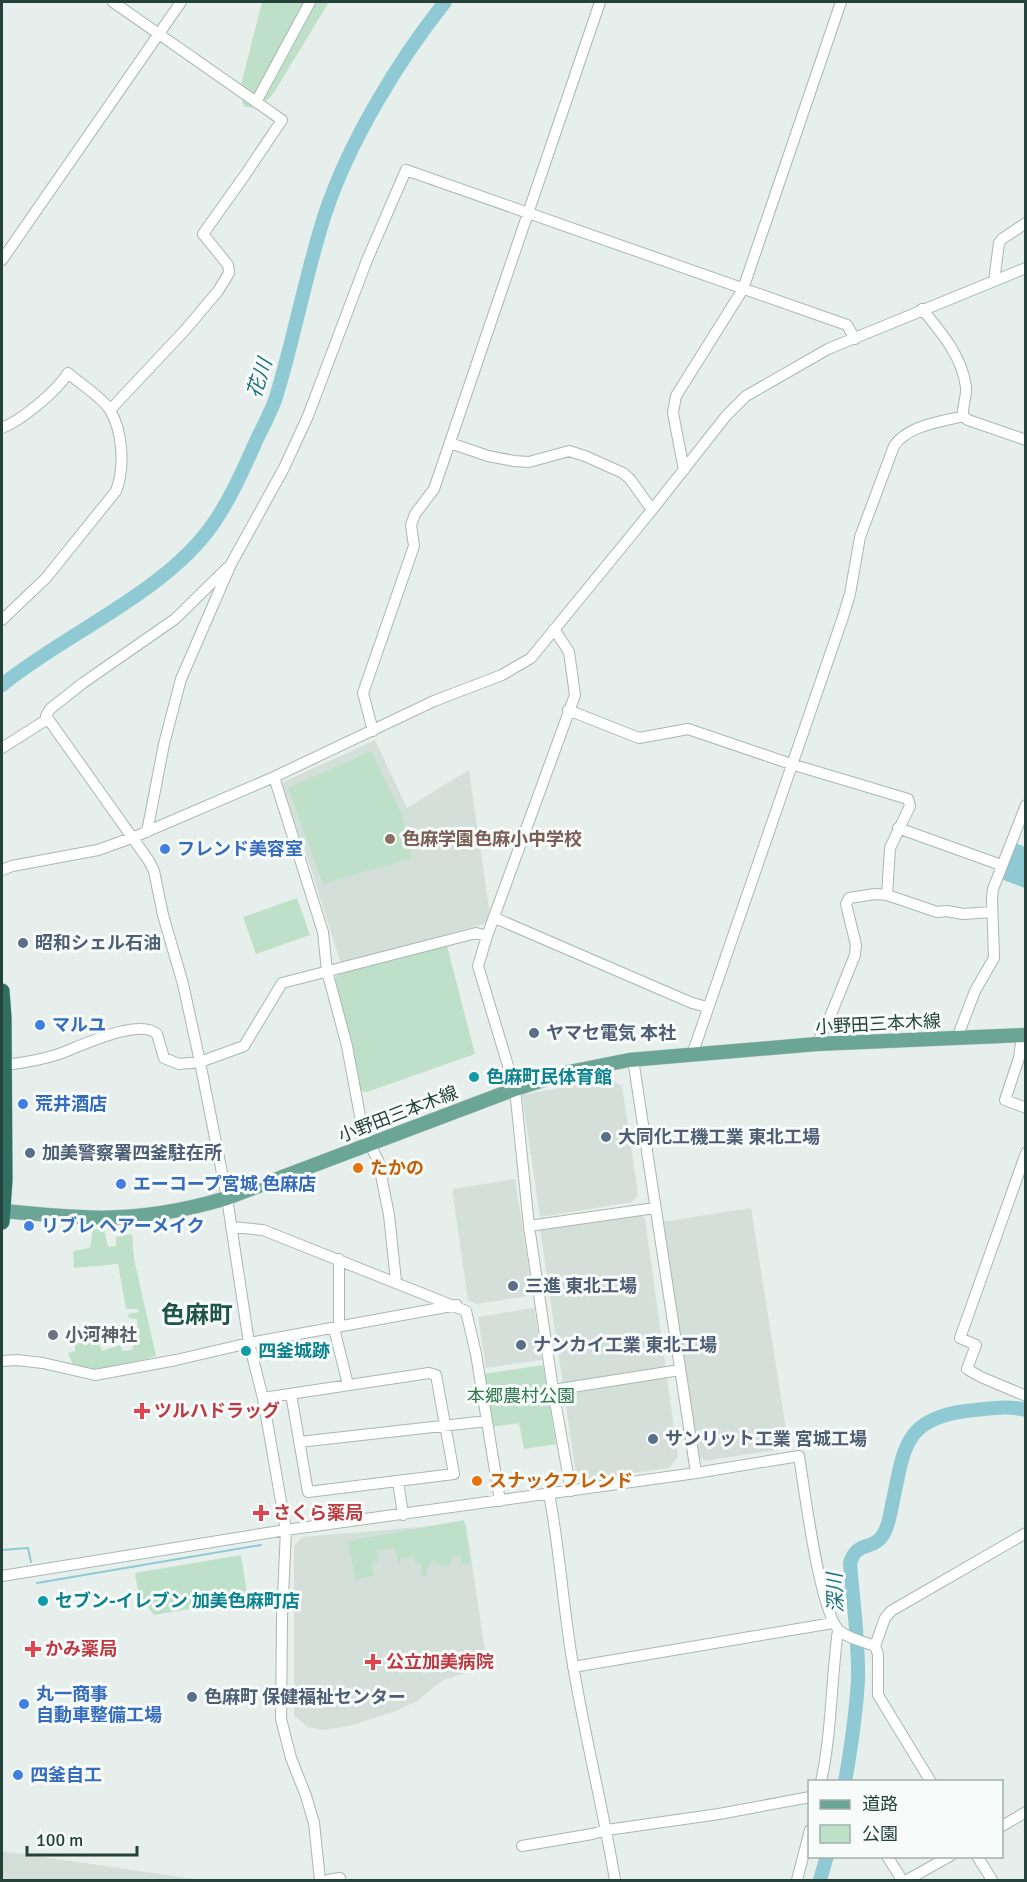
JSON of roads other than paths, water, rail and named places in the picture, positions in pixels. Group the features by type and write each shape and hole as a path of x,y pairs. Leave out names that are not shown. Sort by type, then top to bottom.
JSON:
{"highway":[{"path":"2,991 5,1180 2,1214"}],"main road":[{"name":"小野田三本木線","path":"2,1214 83,1218 144,1215 189,1209 227,1198 515,1089 569,1072 633,1059 817,1044 1024,1035"}],"street":[{"path":"110,410 186,329 218,291 229,273 228,265 203,234 246,176 282,120 113,2"},
{"path":"2,260 181,2"},
{"path":"256,102 310,2"},
{"path":"373,731 363,693 414,546 411,525 415,514 434,489 600,2"},
{"path":"684,470 673,412 676,396 743,289 841,2"},
{"path":"147,832 164,744 181,679 231,564 284,468 308,416 367,260 406,170 847,325 855,339"},
{"path":"994,281 999,243 1026,223"},
{"path":"2,870 12,866 98,850 147,832 274,777 434,701 502,675 531,658 726,416 746,396 828,349 1026,268"},
{"path":"922,309 942,334 960,365 966,388 963,416"},
{"path":"2,428 13,424 68,373 110,410 117,429 122,461 116,491 46,578 2,620"},
{"path":"963,416 968,420 1026,440"},
{"path":"692,1055 850,594 860,537 894,446 908,433 963,416"},
{"path":"450,443 514,462 529,462 569,451 585,456 623,473 630,479 652,510"},
{"path":"2,748 46,720 50,709 83,683 175,619 231,564"},
{"path":"554,629 571,659 575,691 478,966 515,1089 529,1226 553,1390 571,1491"},
{"path":"568,710 639,738 688,729 792,764 908,799 910,806 890,848 887,895"},
{"path":"46,716 134,837 154,871 163,915 183,984 227,1198 249,1343 263,1398 286,1530 281,1719 291,1758 314,1823 320,1881"},
{"path":"274,777 324,932 327,971 347,1046 363,1132 378,1158 386,1197 396,1281"},
{"path":"957,1038 975,991 994,958 992,898 1001,865 1026,805"},
{"path":"898,828 1001,865"},
{"path":"817,1044 855,955 856,945 846,904 849,898 875,894 887,895 937,912 963,914 992,912"},
{"path":"495,918 682,999 707,1007"},
{"path":"4,1065 33,1061 96,1039 139,1029 148,1029 157,1034 164,1058 179,1064 200,1062 244,1046 282,983 476,933 487,936"},
{"path":"1024,1035 1005,1100 1026,1108"},
{"path":"633,1059 696,1473"},
{"path":"1026,1153 960,1338 976,1345 967,1369 1026,1396"},
{"path":"529,1226 656,1208"},
{"path":"231,1227 263,1230 457,1305 466,1311 477,1354 500,1501"},
{"path":"339,1259 336,1327 348,1385"},
{"path":"2,1361 44,1363 94,1375 176,1360 249,1343 457,1305"},
{"path":"553,1390 680,1370"},
{"path":"263,1398 429,1373 436,1375 454,1474 308,1492 291,1394"},
{"path":"299,1442 487,1421"},
{"path":"2,1576 286,1530 696,1473 799,1456 824,1596 837,1629 832,1710 821,1780"},
{"path":"398,1481 403,1515"},
{"path":"549,1494 560,1554 573,1666 607,1830 615,1881"},
{"path":"930,1780 880,1698 878,1654 875,1646 887,1614 1026,1533"},
{"path":"573,1666 837,1629 875,1646"},
{"path":"522,1846 808,1797"},
{"path":"1003,1825 1026,1812"},
{"path":"797,1881 808,1838"},
{"path":"888,1858 902,1881"},
{"path":"907,1881 948,1858"},
{"path":"977,1858 992,1881"},
{"path":"328,1881 340,1878"}],"water":[{"path":"1016,843 1025,847 1025,888 1001,879"}],"waterway":[{"name":"花川","path":"2,685 55,647 114,611 169,571 193,548 220,514 237,483 275,400 318,236 347,159 376,103 427,25 445,2"},
{"name":"深川","path":"845,1780 858,1680 857,1636 850,1563 857,1551 875,1543 885,1531 909,1441 929,1421 945,1415 988,1408 1026,1410"},
{"path":"37,1583 261,1545"},
{"path":"2,1550 28,1548 31,1562"},
{"name":"深川","path":"820,1880 826,1858"}],"place":[{"name":"色麻学園色麻小中学校","path":"390,839"},
{"name":"フレンド美容室","path":"165,849"},
{"name":"昭和シェル石油","path":"23,943"},
{"name":"マルユ","path":"40,1025"},
{"name":"ヤマセ電気 本社","path":"534,1033"},
{"name":"色麻町民体育館","path":"474,1077"},
{"name":"荒井酒店","path":"23,1104"},
{"name":"大同化工機工業 東北工場","path":"606,1137"},
{"name":"加美警察署四釜駐在所","path":"30,1153"},
{"name":"たかの","path":"358,1168"},
{"name":"エーコープ宮城 色麻店","path":"121,1184"},
{"name":"リブレ ヘアーメイク","path":"29,1226"},
{"name":"三進 東北工場","path":"513,1286"},
{"name":"小河神社","path":"53,1335"},
{"name":"ナンカイ工業 東北工場","path":"521,1345"},
{"name":"四釜城跡","path":"246,1351"},
{"name":"ツルハドラッグ","path":"142,1411"},
{"name":"サンリット工業 宮城工場","path":"653,1439"},
{"name":"スナックフレンド","path":"477,1481"},
{"name":"さくら薬局","path":"261,1513"},
{"name":"セブン-イレブン 加美色麻町店","path":"43,1601"},
{"name":"かみ薬局","path":"33,1649"},
{"name":"公立加美病院","path":"373,1662"},
{"name":"色麻町 保健福祉センター","path":"192,1697"},
{"name":"丸一商事 自動車整備工場","path":"24,1704"},
{"name":"四釜自工","path":"18,1775"}],"district":[{"name":"色麻町","path":"197,1315"}],"park label":[{"name":"本郷農村公園","path":"521,1396"}]}
